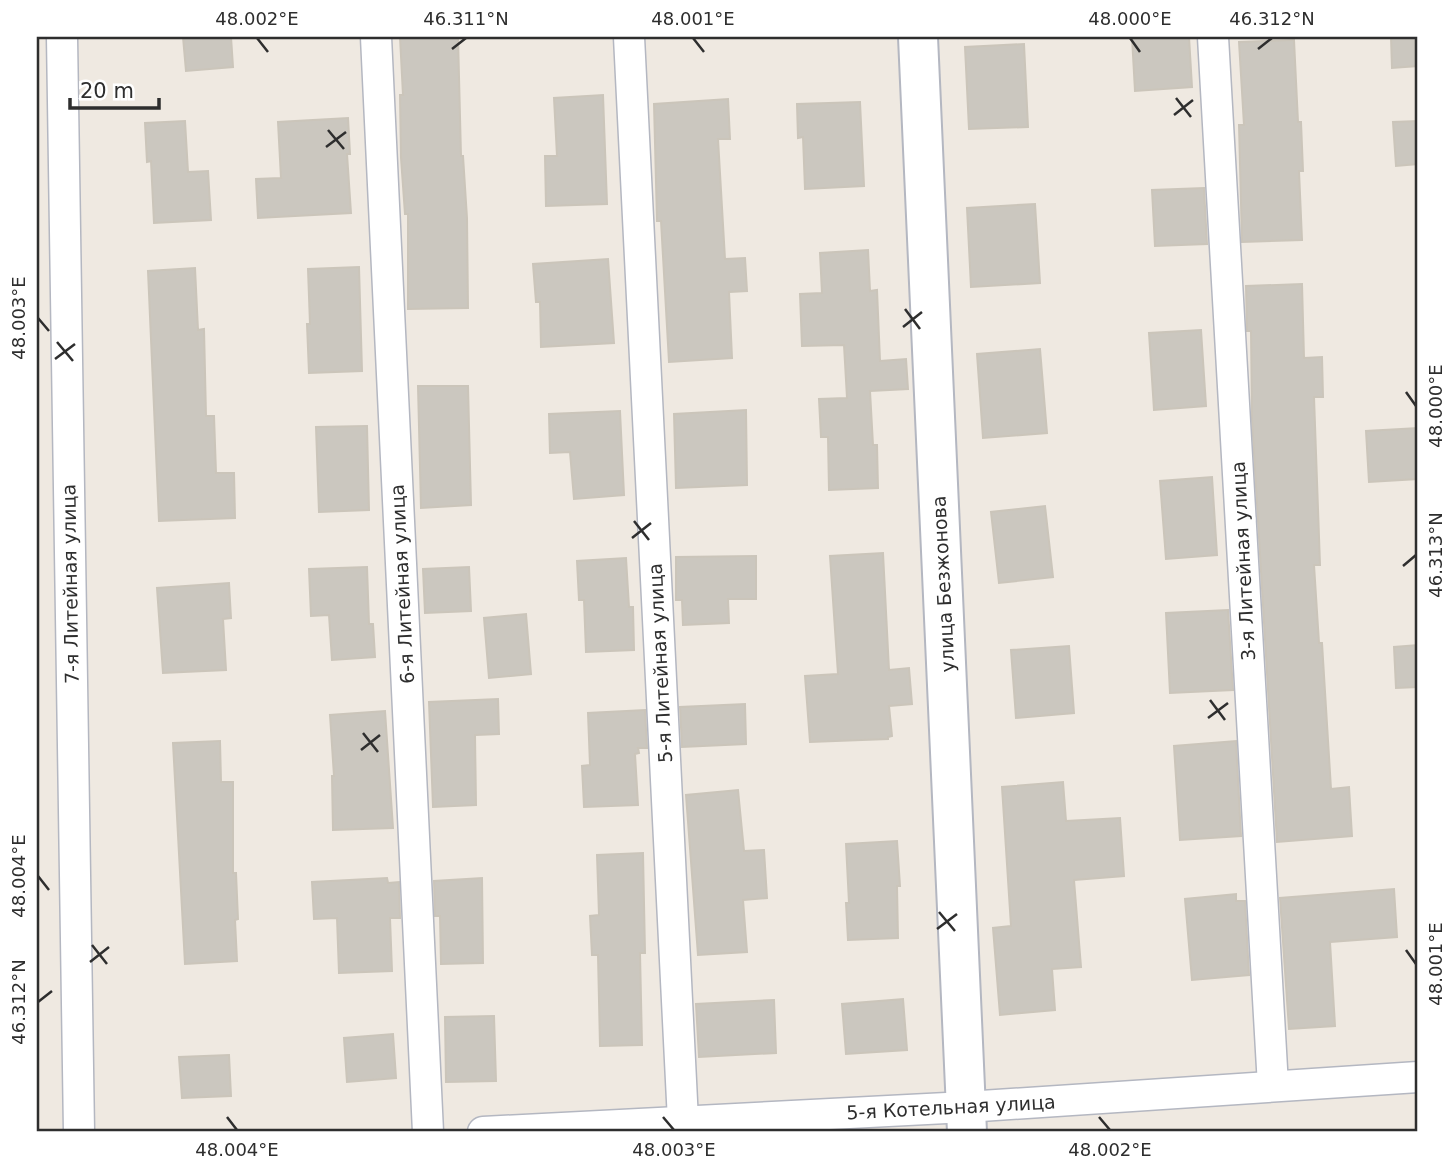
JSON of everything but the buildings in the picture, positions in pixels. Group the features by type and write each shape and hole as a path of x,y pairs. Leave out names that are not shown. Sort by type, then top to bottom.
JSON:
{"street":[{"name":"7-я Литейная улица","path":"62,37 79,1132"},
{"name":"6-я Литейная улица","path":"376,37 428,1132"},
{"name":"5-я Литейная улица","path":"629,37 683,1121"},
{"name":"улица Безжонова","path":"918,37 966,1120"},
{"name":"3-я Литейная улица","path":"1213,37 1273,1086"},
{"name":"5-я Котельная улица","path":"483,1132 683,1121 966,1120 1273,1086 1418,1077"}]}
